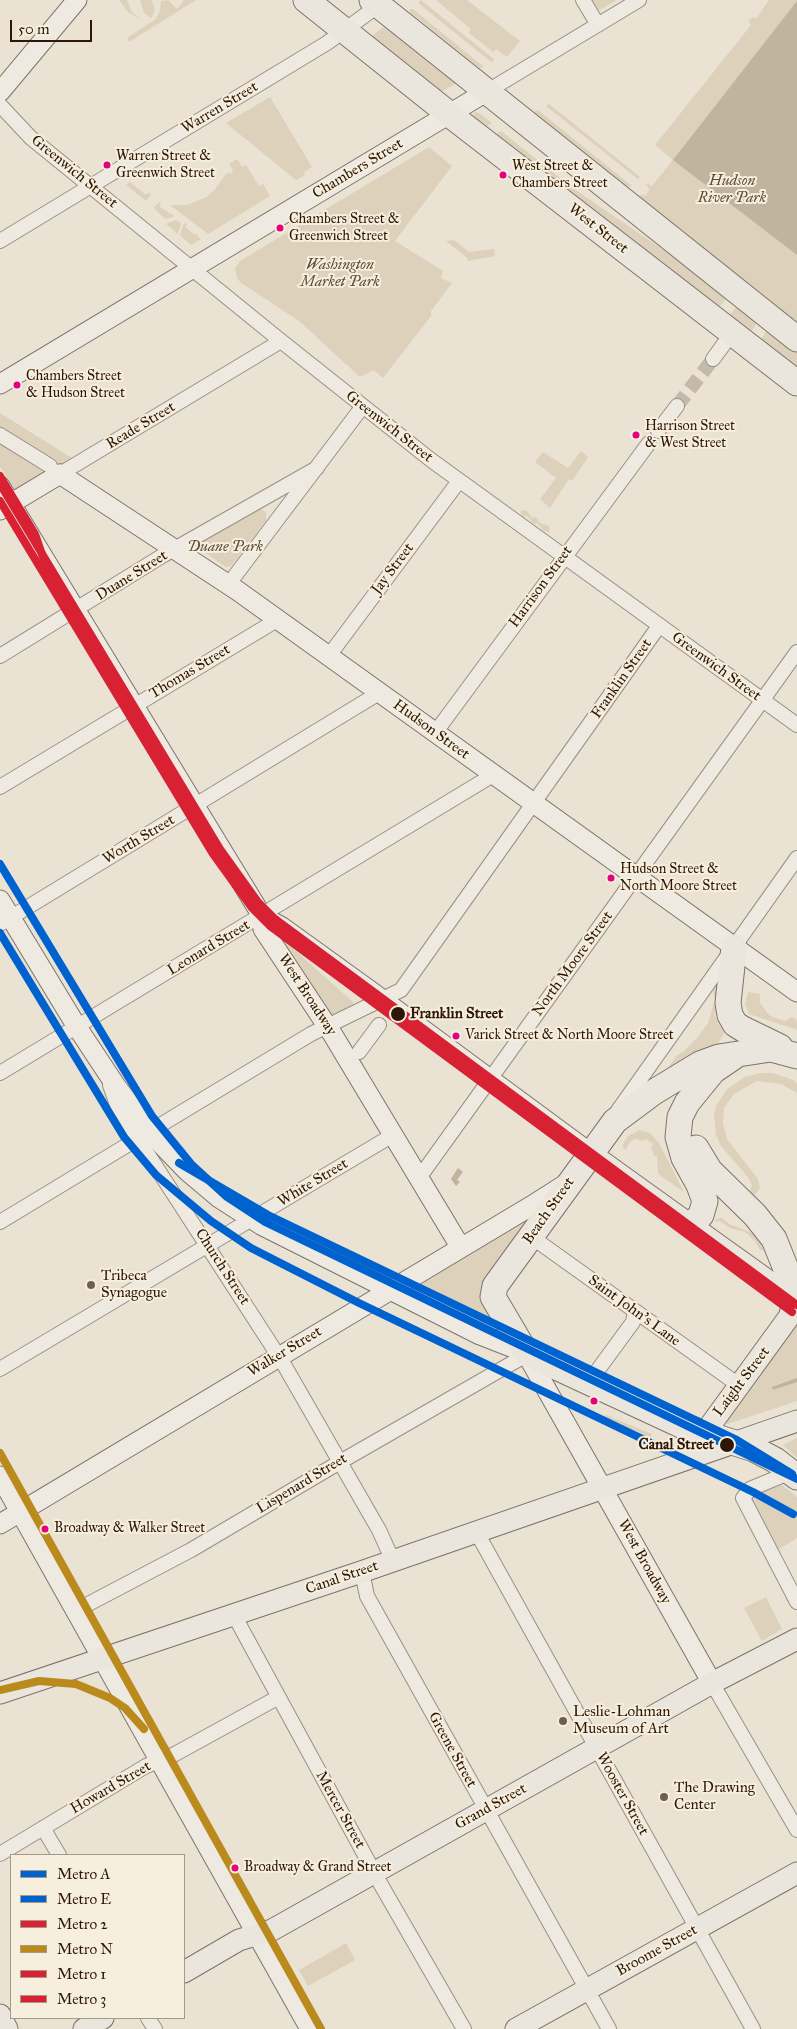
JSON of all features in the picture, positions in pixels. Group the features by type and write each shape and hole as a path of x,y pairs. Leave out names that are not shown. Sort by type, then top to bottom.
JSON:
{"highway":[{"name":"West Street","path":"306,0 449,114 797,383"},
{"path":"379,2 486,92 797,339"},
{"path":"734,947 728,1003 732,1020 743,1029 797,1056"},
{"name":"Beach Street","path":"493,1293 495,1286 607,1130 630,1109 691,1069 719,1057 771,1049 797,1056"},
{"path":"691,1225 701,1215 704,1201 699,1184 681,1152 677,1130 683,1110 706,1079 720,1065 738,1054"},
{"path":"706,1079 696,1097 692,1116 693,1136 699,1155 710,1171 755,1215 774,1239 792,1284 796,1303"},
{"name":"West Broadway","path":"493,1293 495,1301 526,1353"},
{"path":"526,1353 704,1434 735,1443 768,1456 794,1474"}],"main road":[{"path":"0,92 77,0"},
{"name":"Chambers Street","path":"0,384 193,270 486,92"},
{"name":"Reade Street","path":"6,507 55,470"},
{"name":"Hudson Street","path":"55,470 228,585 797,992"},
{"name":"West Broadway","path":"0,486 6,507 76,611 262,916 263,929 327,1026 461,1248"},
{"path":"0,900 5,920 108,1075 144,1136 219,1198 252,1219 480,1335 526,1353"},
{"path":"262,916 282,927 382,999 489,1080 796,1303"},
{"name":"Walker Street","path":"0,1524 545,1198 571,1180"},
{"name":"Laight Street","path":"684,1460 740,1386 789,1317 796,1303"},
{"name":"West Broadway","path":"526,1353 712,1683"},
{"name":"Canal Street","path":"0,1693 477,1533 797,1421"},
{"path":"0,1476 310,2029"},
{"name":"Grand Street","path":"185,1971 240,1940 272,1930 712,1683 797,1639"},
{"name":"Broome Street","path":"516,2029 797,1873"},
{"path":"0,2015 7,2029"},
{"path":"84,2029 101,2019"}],"street":[{"path":"583,0 598,24"},
{"name":"Warren Street","path":"0,240 345,31 379,2"},
{"name":"Chambers Street","path":"486,92 633,2"},
{"name":"Greenwich Street","path":"0,105 31,138 281,341 459,481 797,725"},
{"path":"713,359 732,334"},
{"name":"Reade Street","path":"55,470 281,341"},
{"name":"Duane Street","path":"228,585 363,406"},
{"path":"658,431 677,406"},
{"name":"Hudson Street","path":"0,435 55,470"},
{"name":"Harrison Street","path":"435,733 563,557 649,443"},
{"name":"Duane Street","path":"0,656 76,611 175,548 317,468"},
{"name":"Jay Street","path":"328,657 459,481"},
{"name":"Thomas Street","path":"0,787 277,620"},
{"name":"Franklin Street","path":"0,1222 327,1026 404,987 660,626"},
{"name":"North Moore Street","path":"419,1178 797,652"},
{"name":"Worth Street","path":"5,920 379,693"},
{"name":"Leonard Street","path":"0,1072 494,775"},
{"path":"607,1130 624,1101 797,858"},
{"path":"359,1052 379,1025"},
{"name":"White Street","path":"0,1369 393,1135"},
{"name":"Church Street","path":"144,1136 208,1245 278,1356 384,1539 393,1561"},
{"name":"Saint John's Lane","path":"534,1232 535,1238 540,1243 740,1386"},
{"path":"589,1382 633,1322 635,1311"},
{"name":"Lispenard Street","path":"75,1611 191,1550 521,1358 526,1353"},
{"path":"794,1474 750,1489 743,1498 797,1602"},
{"name":"Wooster Street","path":"477,1533 754,2029"},
{"name":"Greene Street","path":"362,1572 366,1596 609,2029"},
{"name":"Mercer Street","path":"234,1615 277,1698 374,1873 464,2029"},
{"name":"West Broadway","path":"712,1683 797,1830"},
{"name":"Howard Street","path":"0,1854 146,1766 175,1754 277,1698"},
{"path":"43,1828 57,1854"}],"green space":[{"path":"119,0 127,0 132,12 142,20 128,12"},
{"path":"140,0 151,0 153,3 155,11 151,18 144,13"},
{"path":"168,0 177,9 184,0 196,0 129,42 127,38 156,19 161,1"},
{"path":"421,0 495,60 491,62 418,3"},
{"path":"436,0 467,0 520,41 507,57 496,49 493,52 469,33 471,29"},
{"path":"591,0 617,0 600,10 597,9"},
{"name":"Hudson River Park","path":"769,0 797,0 797,328 702,253 681,230 639,197 642,194 645,196 650,189 646,185 647,183 652,186 673,160 655,145 751,25 748,20 754,17 756,19"},
{"path":"410,9 413,9 484,67 479,68 410,12"},
{"path":"386,25 457,83 441,92 373,38 373,35"},
{"path":"270,97 312,167 304,172 305,175 296,180 226,123"},
{"path":"549,104 640,177 638,179 546,106"},
{"path":"538,110 632,186 626,187 534,112"},
{"path":"475,112 492,123 486,127 473,116"},
{"path":"501,131 570,186 678,260 726,296 726,299 718,308 496,134"},
{"name":"Washington Market Park","path":"429,147 452,166 395,241 443,271 441,278 452,283 431,311 431,316 383,378 374,370 360,377 299,321 240,282 235,269 240,261"},
{"path":"237,159 242,167 246,165 259,186 263,184 270,196 208,234 170,205 187,205 207,197 226,174 232,173 233,170 229,164"},
{"path":"130,182 146,195 148,192 151,195 146,201 126,185"},
{"path":"159,202 161,203 159,206 173,214 173,217 165,219 154,208"},
{"path":"176,220 181,223 178,234 166,224"},
{"path":"184,223 187,224 185,227 194,234 198,234 197,236 201,239 191,245 180,235"},
{"path":"454,240 469,252 494,249 495,256 468,261 467,258 446,241"},
{"path":"738,305 758,322 750,333 729,316"},
{"path":"768,329 797,351 797,369 761,339"},
{"path":"0,413 72,458 21,489 15,489 0,467"},
{"path":"581,451 588,457 572,481 569,479 550,508 540,499 556,478 535,462 543,452 568,468"},
{"name":"Duane Park","path":"259,508 266,512 266,521 231,566 226,567 201,550 199,544 202,541"},
{"path":"526,510 532,518 536,517 540,523 549,526 550,532 544,531 527,516 523,517 520,511"},
{"path":"270,928 353,1002 353,1007 335,1016 332,1015 267,930"},
{"path":"719,977 717,1010 714,1014 724,1033 718,1044 703,1050 666,1071 676,1056 698,1037 708,1023 715,1000 712,988"},
{"path":"748,992 760,994 760,1003 770,1016 785,1021 792,1017 797,1020 797,1030 749,1014 745,1004"},
{"path":"761,1073 773,1073 793,1080 797,1083 797,1093 781,1084 757,1081 734,1094 724,1108 723,1123 727,1139 758,1179 760,1188 754,1196 750,1191 752,1185 748,1177 721,1146 716,1135 714,1113 716,1106 727,1089 745,1077"},
{"path":"639,1130 650,1133 659,1143 684,1192 658,1174 657,1156 654,1156 651,1147 653,1144 646,1139 644,1141 635,1139 629,1143 626,1150 622,1146 628,1136"},
{"path":"534,1212 486,1285 499,1330 462,1312 420,1285 420,1283"},
{"path":"722,1218 729,1224 756,1236 764,1250 760,1250 755,1241 745,1232 730,1228 720,1221 715,1222 716,1219"},
{"path":"797,1322 797,1401 727,1424 727,1419"},
{"path":"606,1415 652,1434 646,1444 596,1420"},
{"path":"797,1438 797,1458 783,1445"},
{"path":"782,1485 797,1497 797,1538 776,1551 751,1506 751,1496"},
{"path":"766,1597 782,1629 762,1641 744,1608"},
{"path":"346,1943 355,1960 308,1986 299,1970"}],"shaded area":[{"name":"Hudson River Park","path":"797,1 797,255 673,160"},
{"path":"458,1168 463,1172 457,1180 460,1182 456,1186 451,1179"},
{"path":"797,1378 797,1382 773,1390 772,1387"}],"tunnel":[{"path":"677,406 713,359"}],"metro line":[{"name":"1","path":"0,476 35,534 46,566 218,851 256,903 272,920 792,1305"},
{"name":"2","path":"0,484 220,849 258,902 275,919 797,1305"},
{"name":"3","path":"0,501 213,854 252,908 270,926 792,1312"},
{"name":"A","path":"0,864 152,1116 192,1165 227,1197 265,1222 797,1479"},
{"name":"E","path":"0,933 124,1137 156,1175 211,1221 251,1248 359,1303 753,1492 793,1514"},
{"name":"E","path":"179,1163 268,1215 735,1439 792,1474"},
{"name":"N","path":"0,1453 321,2029"},
{"name":"N","path":"0,1690 39,1681 76,1684 110,1698 125,1708 144,1729"}],"place":[{"name":"Warren Street & Greenwich Street","path":"107,165"},
{"name":"West Street & Chambers Street","path":"503,175"},
{"name":"Chambers Street & Greenwich Street","path":"280,228"},
{"name":"Chambers Street & Hudson Street","path":"17,385"},
{"name":"Harrison Street & West Street","path":"636,435"},
{"name":"Hudson Street & North Moore Street","path":"611,878"},
{"name":"Franklin Street","path":"398,1014"},
{"name":"Varick Street & North Moore Street","path":"456,1036"},
{"name":"Tribeca Synagogue","path":"91,1285"},
{"name":"Canal Street","path":"727,1445"},
{"name":"Broadway & Walker Street","path":"45,1529"},
{"name":"Leslie-Lohman Museum of Art","path":"563,1721"},
{"name":"The Drawing Center","path":"664,1797"},
{"name":"Broadway & Grand Street","path":"235,1868"}]}
